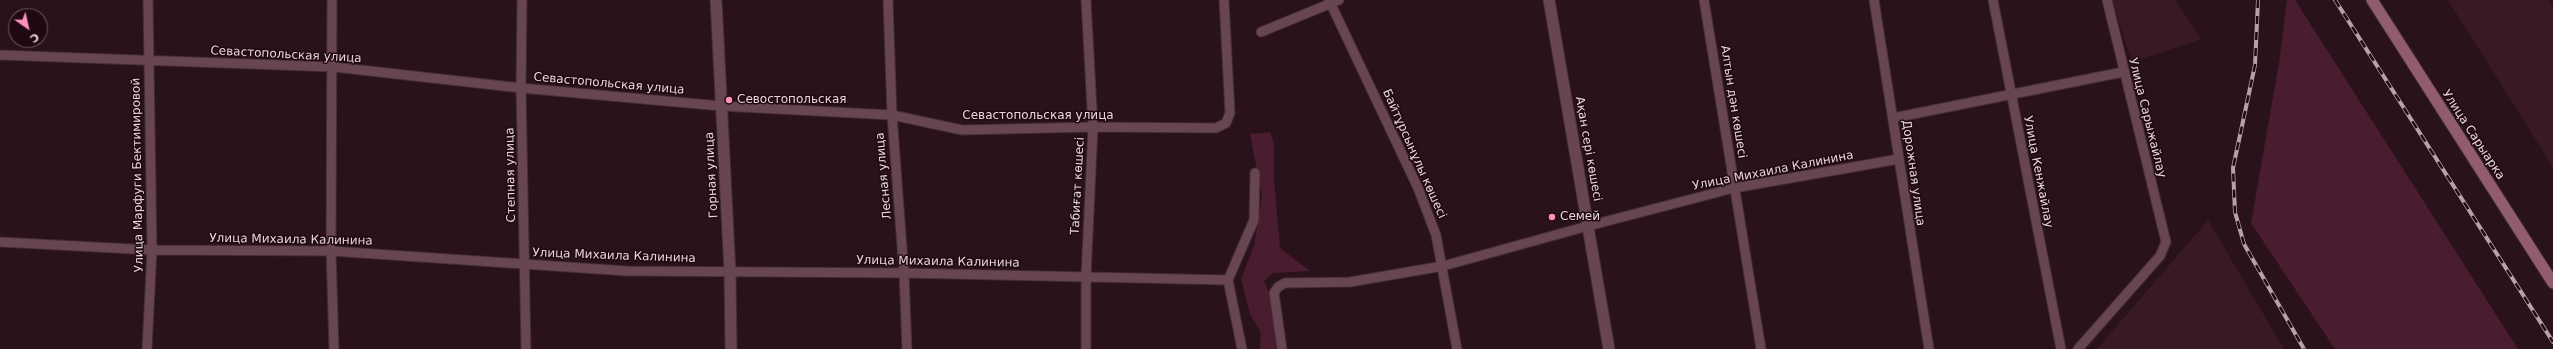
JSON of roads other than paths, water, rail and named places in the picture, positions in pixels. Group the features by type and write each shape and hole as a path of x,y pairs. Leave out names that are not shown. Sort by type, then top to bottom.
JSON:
{"main road":[{"name":"Улица Сарыарка","path":"2372,0 2553,283"}],"street":[{"name":"Улица Марфуги Бектимировой","path":"147,349 152,250 148,0"},
{"path":"332,0 334,67 330,251 334,349"},
{"name":"Степная улица","path":"522,0 520,88 526,349"},
{"name":"Горная улица","path":"716,0 730,272 731,349"},
{"name":"Лесная улица","path":"888,0 892,115 904,273 907,349"},
{"name":"Табиғат көшесі","path":"1086,0 1093,128 1086,277 1086,349"},
{"name":"Севастопольская улица","path":"0,55 334,67 520,88 722,106 892,115 962,130 1216,128 1226,123 1230,113 1224,0"},
{"name":"Ақан сері көшесі","path":"1549,0 1609,349"},
{"name":"Алтын дән көшесі","path":"1704,0 1761,349"},
{"name":"Дорожная улица","path":"1874,0 1929,349"},
{"name":"Улица Кенжайлау","path":"1993,0 2010,94 2061,349"},
{"name":"Улица Сарыжайлау","path":"2078,349 2160,256 2165,249 2166,242 2123,72 2107,0"},
{"path":"1260,32 1333,1"},
{"name":"Байтұрсынұлы көшесі","path":"1333,1 1418,188 1436,235 1443,266 1457,349"},
{"path":"1893,118 2123,72"},
{"name":"Улица Михаила Калинина","path":"1282,349 1274,294 1278,287 1286,283 1350,282 1443,266 1734,188 1899,159"},
{"path":"1242,349 1228,280 1254,220 1255,172"},
{"name":"Улица Михаила Калинина","path":"0,242 152,250 330,251 627,271 904,273 1228,280"}],"railway":[{"path":"2258,0 2255,65 2233,168 2235,212 2244,244 2304,349"},
{"path":"2335,0 2553,342"}],"place":[{"name":"Севостопольская","path":"729,100"},
{"name":"Семей","path":"1552,217"}]}
